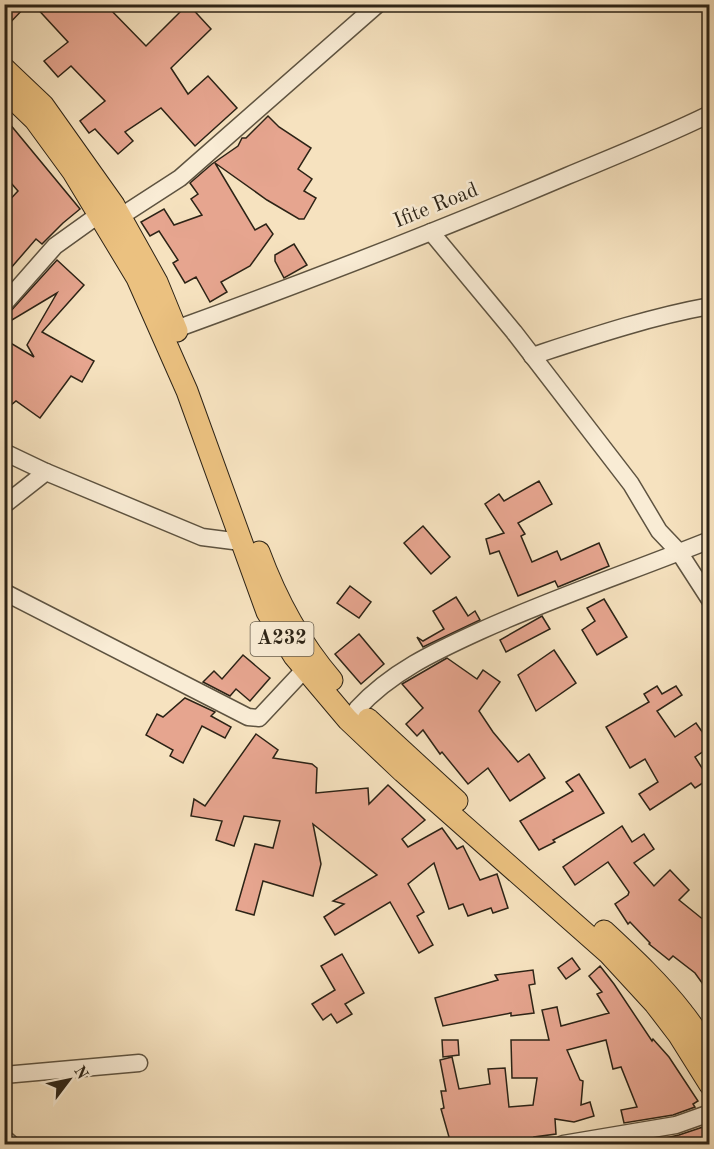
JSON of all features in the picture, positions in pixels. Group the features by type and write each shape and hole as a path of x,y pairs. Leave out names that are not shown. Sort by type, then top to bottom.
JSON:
{"main road":[{"name":"A232","path":"4,68 43,105 110,215 157,282 265,567 280,601 316,662 357,709 628,953 685,1015 710,1052"},
{"name":"A232","path":"4,90 35,120 73,172 110,215 191,402 267,612 280,637 304,670 348,720 403,772 609,954 655,1004 683,1041 710,1085"}],"street":[{"path":"4,304 55,246 180,178 378,4"},
{"name":"Ifite Road","path":"176,329 328,274 618,157 710,114"},
{"path":"432,232 631,484 659,531 679,552 710,600"},
{"path":"532,356 607,332 710,306"},
{"path":"4,452 46,472 202,537 241,542"},
{"path":"4,505 46,472"},
{"path":"357,709 373,692 417,661 528,609 710,540"},
{"path":"4,592 248,717 259,718 304,670"},
{"path":"4,1075 139,1063"},
{"path":"562,1144 676,1125 710,1113"},
{"path":"4,1138 11,1144"}],"building":[{"path":"4,4 28,4 4,29"},
{"path":"33,4 105,4 146,46 188,4 211,29 171,68 188,94 208,76 237,108 195,146 161,108 125,132 133,141 118,154 95,129 89,133 80,121 105,101 71,66 58,77 44,61 68,42"},
{"path":"268,116 279,127 311,148 298,169 312,179 304,191 316,198 304,219 299,219 267,200 215,163 255,230 266,224 273,234 250,266 221,282 227,292 210,302 196,277 185,283 173,263 178,260 159,231 150,236 141,222 164,209 174,225 202,215 191,199 198,194 190,183 212,164 238,146 242,138 246,138"},
{"path":"4,117 80,209 42,244 36,239 4,276 4,206 18,191 4,175"},
{"path":"294,244 307,265 284,278 275,261 275,255"},
{"path":"57,260 84,285 42,332 94,361 82,382 71,376 40,418 16,401 4,411 4,339 34,357 27,345 57,293 12,320 8,314"},
{"path":"539,481 552,504 518,523 525,534 521,536 532,562 557,551 561,560 599,543 609,566 558,587 555,581 518,596 499,551 490,554 486,539 504,533 485,504 499,494 504,501"},
{"path":"423,526 450,557 431,574 404,543"},
{"path":"350,586 371,602 359,618 337,603"},
{"path":"456,597 468,616 475,611 480,620 423,647 417,637 423,641 444,629 433,611"},
{"path":"604,599 627,637 597,655 582,630 595,621 587,608"},
{"path":"542,616 550,629 506,652 500,640"},
{"path":"359,634 384,664 361,684 335,654"},
{"path":"554,650 576,683 536,711 518,675"},
{"path":"243,655 270,678 250,701 236,689 230,696 203,682 214,671 222,679"},
{"path":"447,658 477,679 483,670 500,682 479,711 518,762 529,754 545,778 510,801 488,768 468,784 442,752 440,754 423,730 417,736 406,724 423,708 402,684"},
{"path":"657,686 662,694 676,686 682,695 657,711 675,737 696,723 710,743 710,747 695,757 709,779 695,788 691,783 650,810 639,794 658,782 645,759 630,768 606,727 649,702 644,694"},
{"path":"185,698 215,712 211,716 231,727 225,738 202,726 183,763 170,756 173,750 146,735 157,714 163,717"},
{"path":"256,734 278,750 273,758 312,764 317,768 316,793 368,788 369,804 388,785 425,820 402,839 408,847 442,828 457,849 463,846 480,880 497,874 508,908 493,913 491,908 468,916 463,904 449,909 434,863 408,884 424,912 417,916 433,945 419,953 390,902 335,935 324,917 344,904 333,901 377,875 313,824 321,864 313,896 263,881 254,915 236,910 255,844 273,848 280,821 244,816 234,846 216,840 222,821 191,816 194,799 205,806"},
{"path":"579,774 604,813 539,850 520,821 573,791 566,782"},
{"path":"622,826 632,842 644,834 654,849 634,863 654,886 670,870 689,890 679,900 710,925 710,994 695,973 673,956 669,960 649,944 630,922 628,924 615,904 629,892 608,862 575,885 563,867"},
{"path":"342,954 364,993 345,1004 352,1014 337,1023 331,1014 323,1020 312,1004 335,990 321,966"},
{"path":"572,958 580,969 566,979 558,968"},
{"path":"600,966 652,1041 653,1039 669,1057 698,1101 693,1104 695,1107 673,1115 624,1123 621,1110 637,1107 621,1067 613,1069 606,1040 567,1050 580,1080 583,1081 581,1105 590,1102 594,1116 574,1122 555,1119 556,1134 534,1137 534,1144 451,1144 441,1109 444,1108 441,1091 446,1091 440,1060 452,1057 459,1089 490,1084 488,1069 505,1068 509,1107 533,1105 537,1078 512,1078 511,1040 549,1040 542,1010 557,1007 561,1026 609,1013 597,994 602,992 589,976"},
{"path":"533,970 535,984 529,985 534,1013 511,1016 511,1013 443,1026 435,998 498,980 495,975"},
{"path":"442,1040 458,1040 459,1055 443,1057"},
{"path":"703,1127 710,1144 666,1144 665,1138"}]}
